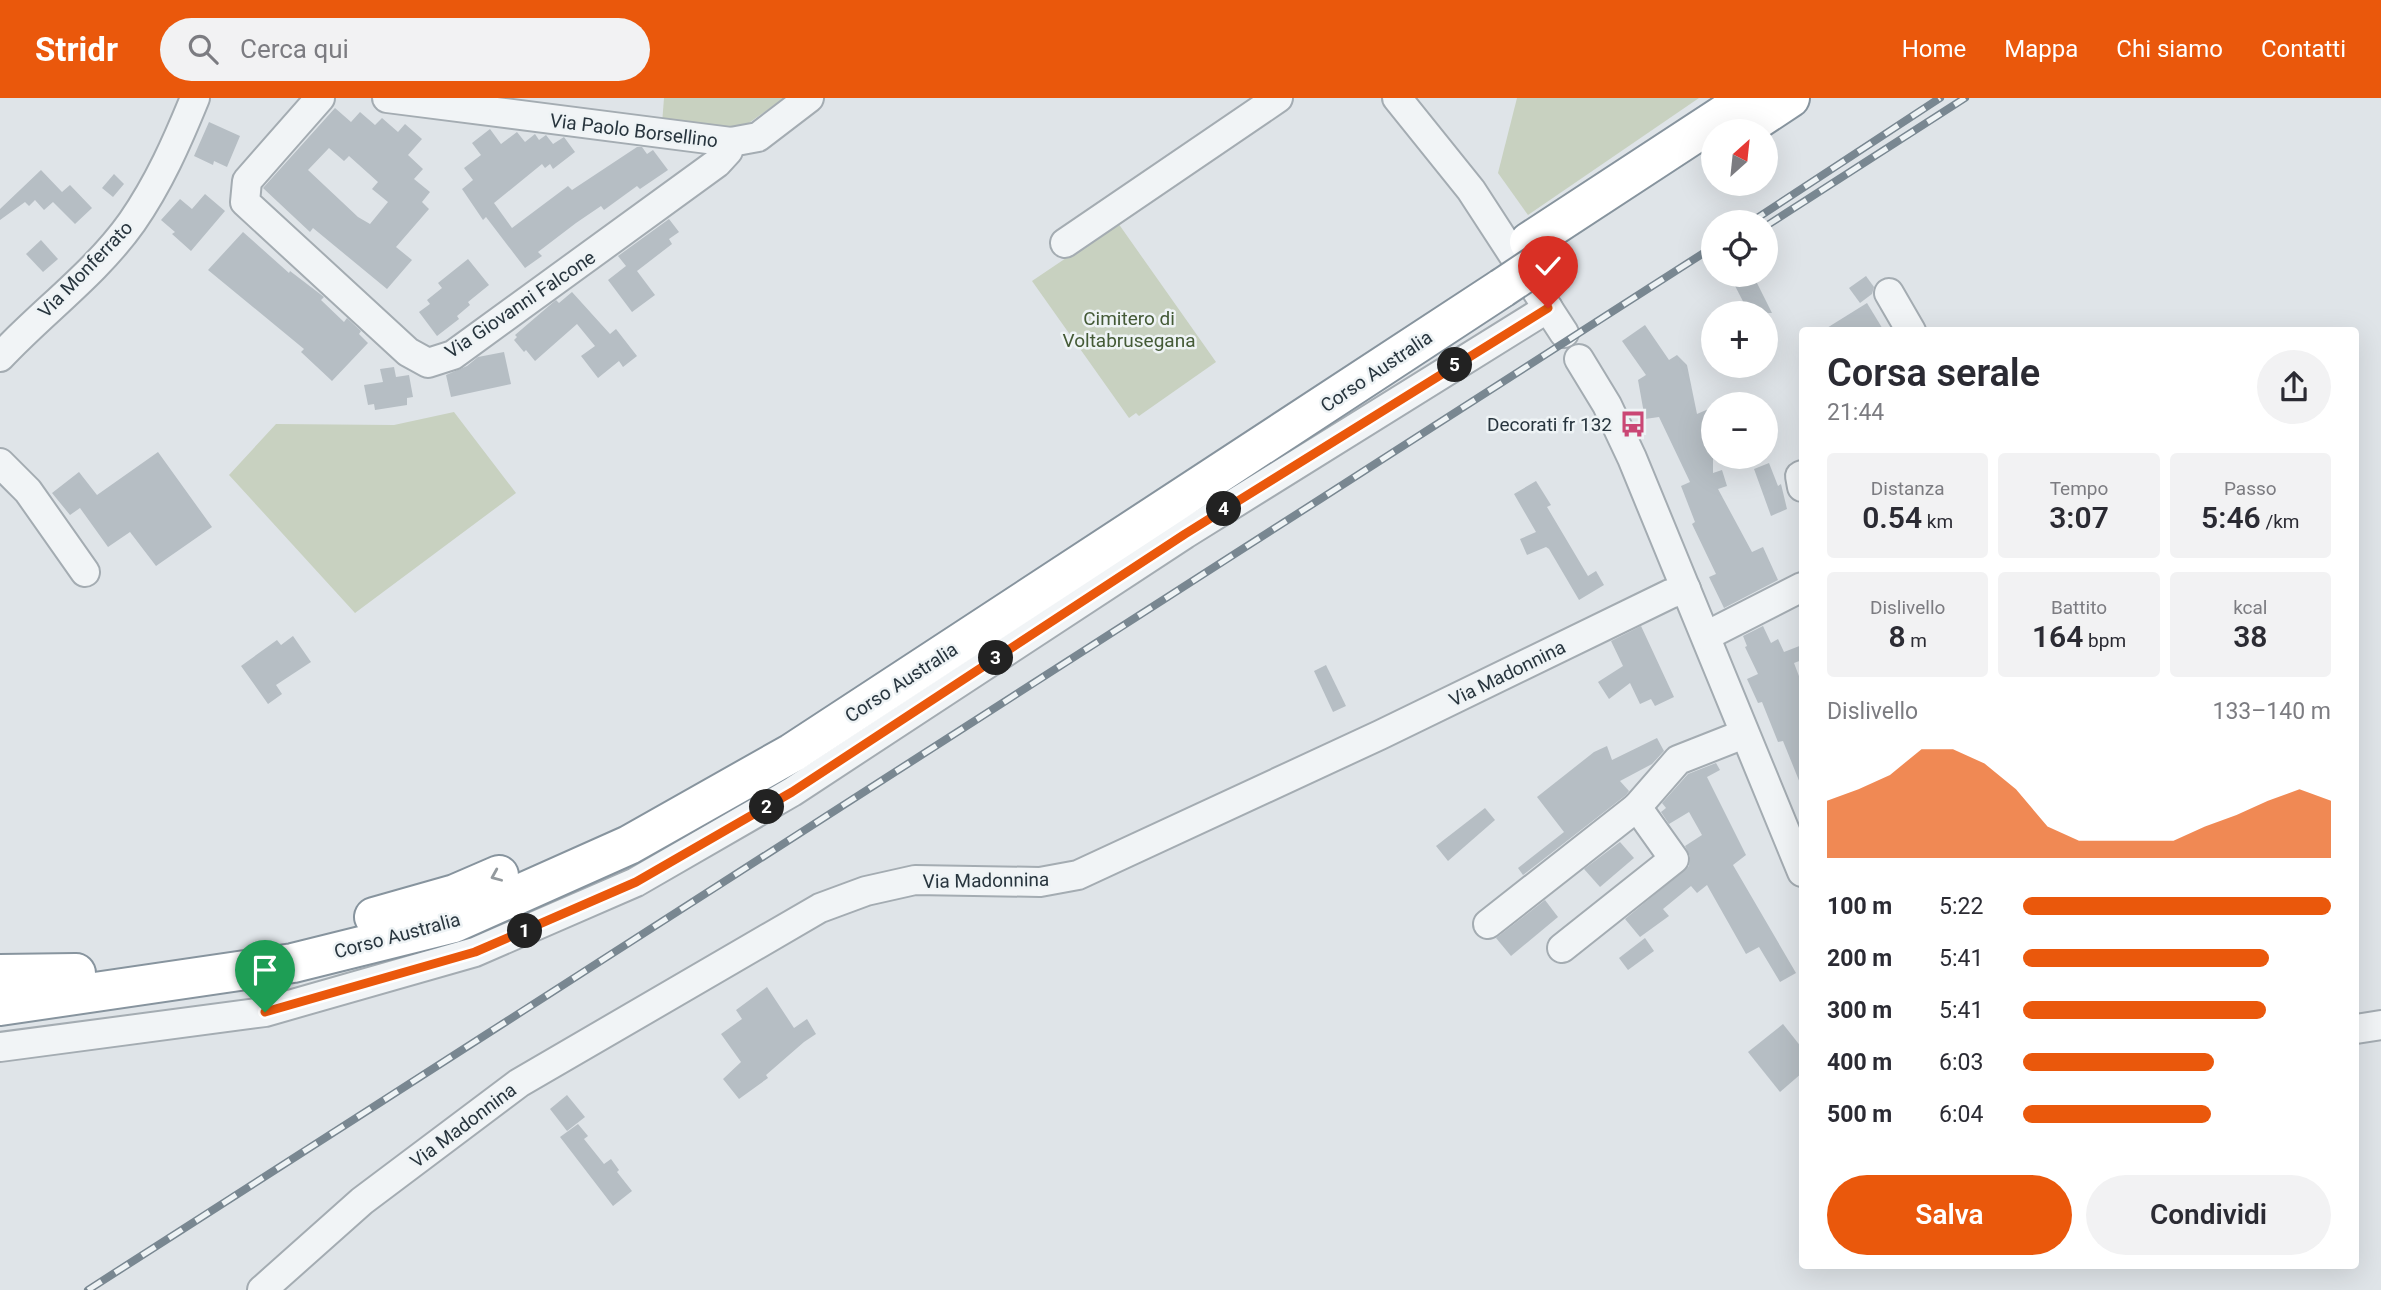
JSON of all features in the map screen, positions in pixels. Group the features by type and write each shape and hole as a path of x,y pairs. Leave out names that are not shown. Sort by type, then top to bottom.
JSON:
{"highway":[{"name":"Corso Australia","path":"0,1006 293,962 454,923 629,845 792,753 1496,279 1749,98"},
{"path":"1758,119 1790,98"},
{"name":"Corso Australia","path":"1536,251 1701,156"},
{"name":"Corso Australia","path":"82,973 290,942 455,894 617,825 783,732 1496,279"},
{"path":"0,974 82,973"},
{"path":"0,982 82,973"}],"street":[{"name":"Via Monferrato","path":"0,357 93,266 131,224 173,153 195,98"},
{"name":"Via Giovanni Falcone","path":"320,98 247,181 245,202 408,352 428,363 453,355 572,270 717,163 728,151 731,142"},
{"path":"387,98 415,100"},
{"path":"731,142 758,137 809,98"},
{"path":"1065,243 1278,98"},
{"path":"1397,98 1471,190 1564,333"},
{"name":"Via Paolo Borsellino","path":"415,100 731,142"},
{"path":"1889,293 1909,327"},
{"path":"0,1047 265,1012 475,952 636,882 792,792 1185,534 1548,308"},
{"path":"1579,359 1601,394 1632,458 1744,734 1794,829 1799,856"},
{"path":"0,463 28,491 85,572"},
{"name":"Via Madonnina","path":"262,1290 362,1201 519,1083 820,908 866,891 915,880 1040,883 1078,875 1380,736 1670,594 1686,589"},
{"path":"1706,636 1799,589"},
{"path":"1488,925 1637,807 1678,760 1744,734"},
{"path":"1562,948 1674,859 1637,807"},
{"path":"2359,1029 2381,1025"}],"green space":[{"path":"664,98 784,98 746,125 731,129 662,124"},
{"path":"1517,98 1699,98 1528,215 1498,173"},
{"name":"Cimitero di Voltabrusegana","path":"1118,223 1216,362 1139,416 1136,413 1129,418 1032,281"},
{"path":"454,412 516,493 355,613 229,475 276,424 394,425"}],"building":[{"path":"335,108 351,122 360,112 375,125 382,118 398,132 405,124 422,139 408,155 423,169 414,179 430,192 422,202 429,209 396,247 412,260 387,289 313,228 310,232 263,188","holes":["329,148 344,161 349,156 378,182 372,189 388,202 370,224 358,217 308,170"]},
{"path":"209,122 240,136 227,167 214,161 213,165 194,156"},
{"path":"490,129 501,144 517,132 525,142 535,134 539,140 546,135 553,144 564,137 575,152 553,169 550,164 545,168 542,164 494,203 512,228 568,186 572,190 637,147 642,147 647,154 653,150 668,170 640,189 637,186 604,210 601,206 576,223 538,252 542,256 525,268 486,217 483,220 462,189 473,180 464,168 481,155 472,143"},
{"path":"41,170 62,192 70,185 92,208 75,224 53,202 44,210 35,200 29,206 25,202 0,220 0,209"},
{"path":"114,174 124,184 113,197 102,188"},
{"path":"205,194 225,211 191,251 161,220 180,199 192,209"},
{"path":"669,219 679,232 669,239 672,244 637,271 655,295 632,312 608,280 626,266 618,256"},
{"path":"243,232 289,273 290,271 324,297 321,300 344,322 347,318 361,331 359,334 368,343 332,381 301,352 304,349 208,270"},
{"path":"41,240 58,259 43,272 26,254"},
{"path":"468,259 489,285 468,302 470,305 457,316 459,319 437,336 419,312 430,304 427,300 442,288 438,283"},
{"path":"1866,276 1874,287 1872,294 1860,303 1849,288"},
{"path":"1736,287 1759,287 1766,301 1743,301"},
{"path":"572,292 610,334 616,329 637,356 623,367 619,361 598,378 581,356 595,346 577,324 535,361 526,350 524,352 514,340 517,337 515,335 556,300 559,303"},
{"path":"1867,303 1882,327 1828,327"},
{"path":"1645,325 1669,360 1677,355 1687,365 1697,414 1701,412 1701,469 1713,469 1713,473 1722,470 1727,486 1718,489 1752,552 1763,547 1778,580 1724,608 1709,577 1716,574 1692,524 1695,522 1681,486 1690,482 1659,417 1645,419 1638,380 1646,375 1622,341"},
{"path":"504,352 511,384 451,397 446,375 467,366 478,357"},
{"path":"394,367 396,377 409,375 413,397 407,398 407,405 375,410 374,404 368,405 364,385 383,382 380,369"},
{"path":"158,452 212,527 156,566 130,532 108,547 80,508 70,515 52,493 79,472 97,495"},
{"path":"1754,469 1771,469 1778,486 1781,484 1787,509 1771,516"},
{"path":"1536,481 1551,505 1547,507 1588,576 1596,571 1604,585 1579,600 1549,549 1546,547 1527,555 1520,539 1536,532 1514,494"},
{"path":"1641,626 1674,697 1655,706 1651,699 1640,704 1630,683 1609,699 1598,682 1623,666 1611,641"},
{"path":"1763,626 1771,643 1778,639 1784,652 1799,646 1799,661 1794,663 1799,676 1799,781 1783,741 1778,742 1762,702 1758,703 1747,679 1758,674 1745,647 1747,646 1743,636"},
{"path":"293,636 311,662 276,685 282,694 268,704 241,666 277,640 281,645"},
{"path":"1326,665 1346,706 1333,712 1314,671"},
{"path":"1657,738 1664,751 1652,764 1620,781 1629,791 1626,795 1523,875 1518,868 1564,832 1537,797 1594,752 1607,746 1612,760"},
{"path":"1716,763 1720,770 1707,777 1746,855 1733,865 1796,973 1780,982 1759,947 1746,954 1707,885 1697,893 1691,886 1663,909 1669,916 1640,937 1625,919 1689,866 1690,856 1685,846 1702,835 1689,812 1669,824 1661,812 1666,808 1662,803 1688,774"},
{"path":"1485,808 1495,820 1448,861 1436,846"},
{"path":"1620,842 1634,858 1600,887 1584,869"},
{"path":"1545,900 1558,917 1511,956 1496,938"},
{"path":"1645,938 1654,951 1628,970 1619,958"},
{"path":"767,987 794,1028 807,1019 816,1034 766,1075 768,1078 739,1099 723,1079 741,1062 721,1034 742,1019 736,1010"},
{"path":"1783,1024 1799,1044 1799,1076 1780,1092 1748,1052"},
{"path":"567,1095 585,1117 567,1131 550,1109"},
{"path":"578,1124 588,1136 584,1139 604,1164 611,1159 619,1170 617,1172 632,1191 613,1206 560,1137"}],"railway":[{"path":"1769,210 1940,98"},
{"path":"1778,218 1965,98"},
{"path":"88,1290 1701,255"}],"place":[{"name":"Decorati fr 132","path":"1633,424"}],"route":[{"path":"265,1012 475,952 636,882 792,792 1185,534 1548,308"}]}
